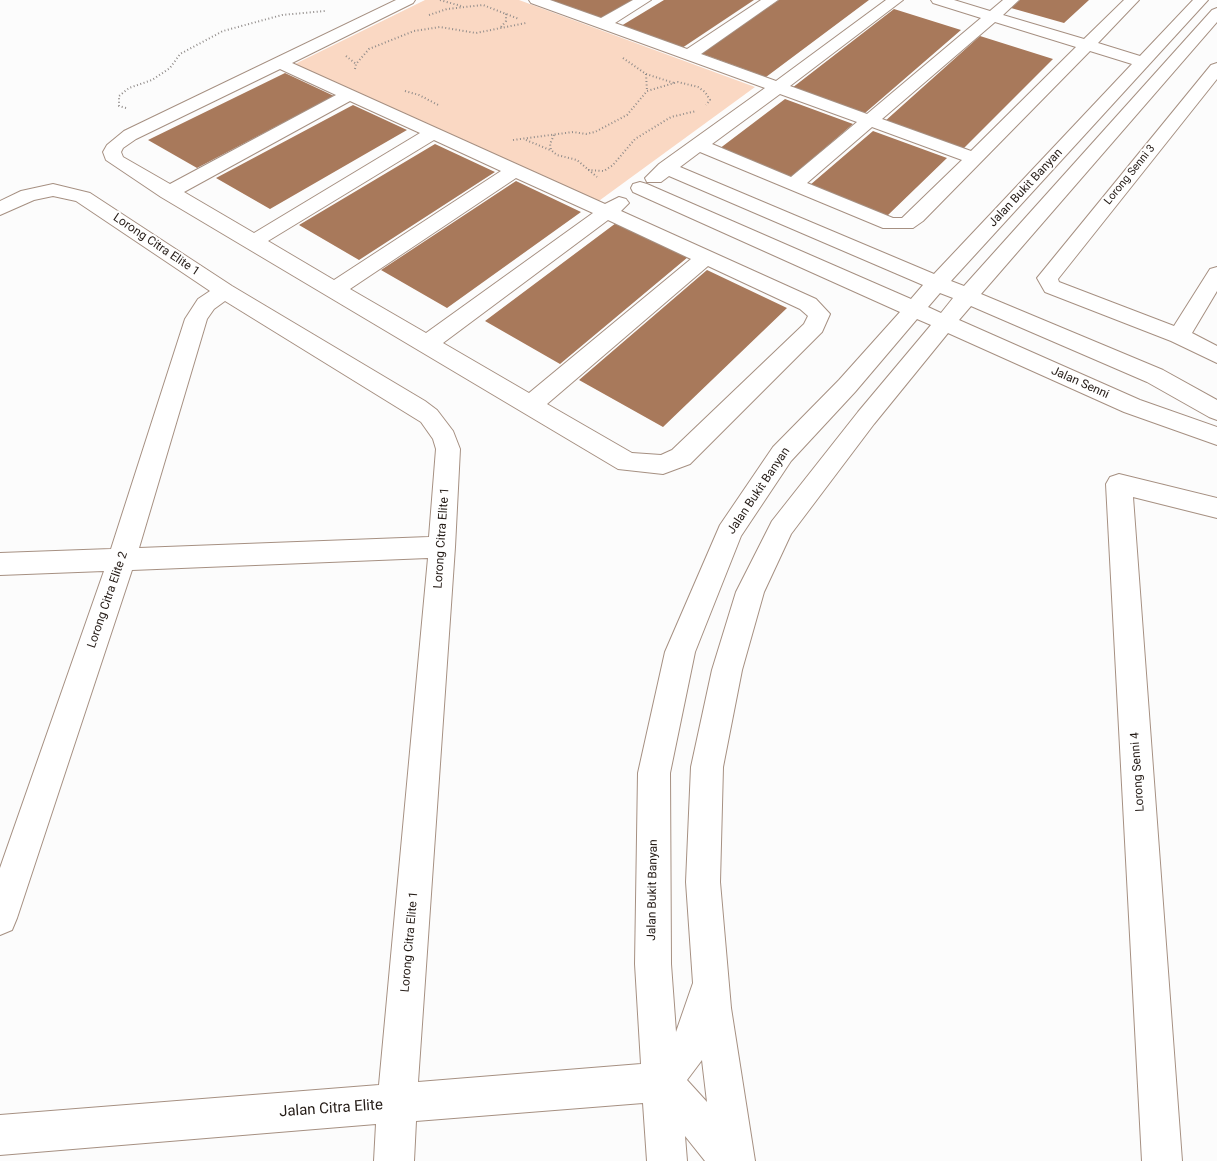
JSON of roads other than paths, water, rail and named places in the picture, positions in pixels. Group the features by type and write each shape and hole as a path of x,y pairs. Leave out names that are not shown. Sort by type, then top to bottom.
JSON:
{"street":[{"path":"280,62 808,304 819,314 814,327 681,457 663,465 627,462 115,160 112,152 116,145 130,135 280,62 408,0"},
{"path":"536,0 974,158"},
{"path":"602,24 644,0"},
{"path":"689,55 772,0"},
{"path":"427,344 896,0"},
{"path":"938,0 1143,62"},
{"path":"792,185 1012,0"},
{"path":"698,145 890,224 906,224 916,217 1132,0"},
{"name":"Jalan Bukit Banyan","path":"667,1161 652,964 654,773 680,652 729,532 782,454 847,386 937,283 1201,0"},
{"path":"733,1161 710,980 703,882 707,767 727,670 750,592 781,528 866,418 967,296 1217,13"},
{"name":"Lorong Senni 3","path":"1178,336 1048,284 1047,278 1210,88 1217,68"},
{"path":"1165,74 1210,88"},
{"path":"168,193 350,94"},
{"path":"253,242 433,132"},
{"path":"666,168 1156,376 1217,411"},
{"path":"334,290 514,170"},
{"name":"Lorong Citra Elite 1","path":"0,208 28,195 53,190 83,197 225,291 429,416 444,437 448,449 442,548 394,1161"},
{"name":"Jalan Senni","path":"633,193 844,278 1132,406 1217,436"},
{"path":"844,278 867,254"},
{"path":"531,405 706,257"},
{"path":"1217,274 1178,336 1217,355"},
{"name":"Lorong Citra Elite 2","path":"0,918 121,561 196,318 206,304 225,291"},
{"path":"1050,370 1070,340"},
{"name":"Lorong Senni 4","path":"1162,1161 1119,484 1217,508"},
{"path":"0,564 442,548"},
{"path":"710,980 692,1042 661,1082 681,1101 733,1161"},
{"name":"Jalan Citra Elite","path":"0,1135 661,1082"}]}
